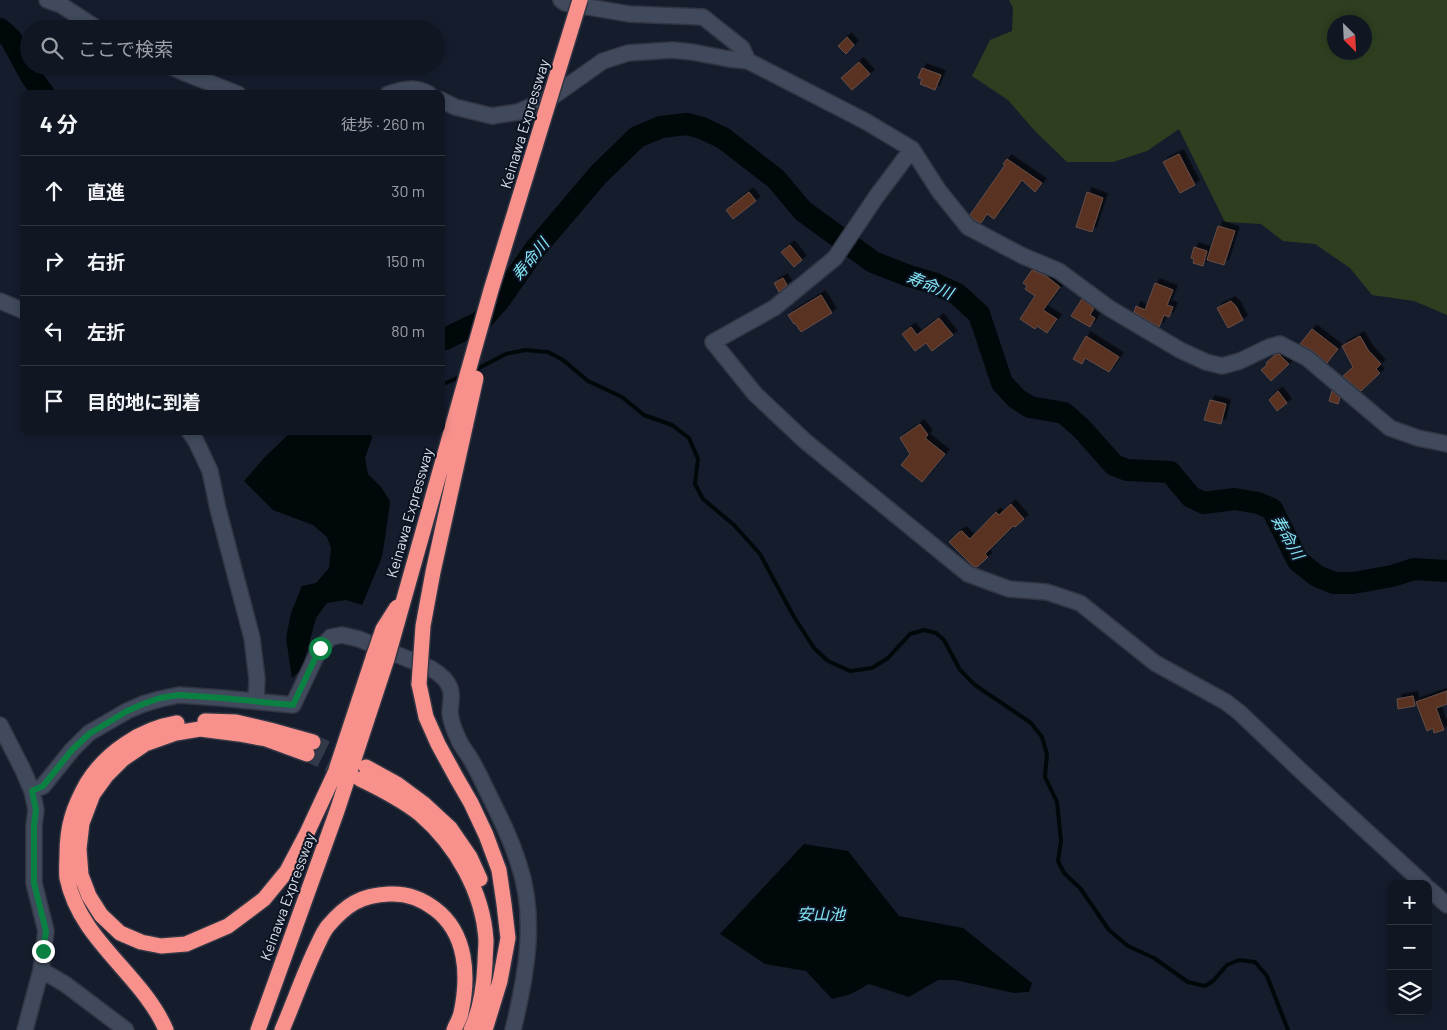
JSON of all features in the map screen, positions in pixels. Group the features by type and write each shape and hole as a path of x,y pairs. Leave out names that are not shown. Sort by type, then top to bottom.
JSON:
{"highway":[{"name":"Keinawa Expressway","path":"258,1030 337,811 381,657 407,590 491,290 580,0"},
{"path":"485,1030 500,981 508,938 499,870 472,803 456,778 426,717 419,684 426,608 482,348 491,290"},
{"path":"166,1030 150,1000 96,938 73,897 67,876 69,823 81,793 93,773 117,750 142,734 171,724 197,720 236,722 270,730 310,748 239,734 200,729 176,733 146,744 122,759 93,794 82,823 79,849 81,875 89,896 101,915 120,933 141,942 161,946 186,944 228,926 264,899 287,871 307,834 334,773 381,657"},
{"path":"471,1030 477,1018 484,984 486,940 480,905 465,870 444,838 419,814 363,773 396,784 424,804 450,828 470,857 483,888 494,929 500,981"},
{"path":"282,1030 312,956 326,928 358,900 380,894 400,894 427,902 444,915 461,944 465,980 461,1014 454,1030"}],"street":[{"path":"47,0 61,5 84,20"},
{"path":"562,0 565,3 629,14 704,17 742,48 748,62"},
{"path":"445,102 455,107 492,116 518,112 552,97 603,61 628,53 686,51 748,62 866,121 912,149 940,191 968,227 1023,256 1058,271 1109,308 1180,350 1206,362 1222,366 1240,361 1280,344 1307,358 1390,428 1418,438 1447,444"},
{"path":"188,75 227,90"},
{"path":"402,90 423,90"},
{"path":"912,149 876,197 835,258 774,308 713,342 755,394 805,441 968,574 1009,589 1047,592 1080,603 1155,663 1226,702 1240,713 1420,880"},
{"path":"0,301 20,309"},
{"path":"192,435 210,472 252,638 257,679 256,701"},
{"path":"32,791 43,786 72,750 89,734 127,711 160,698 179,695 293,705 320,648 331,637 342,634 359,639 430,668 436,671 448,684 451,691 450,713 453,726 459,741 486,789 520,865 526,892 529,934 522,991 513,1030"},
{"path":"2,733 32,791 36,810 34,825 34,883 46,931 41,970 25,1030"},
{"path":"1432,892 1447,905"},
{"path":"41,970 64,984 126,1030"}],"green space":[{"path":"1009,0 1447,0 1447,315 1414,301 1372,295 1350,268 1315,244 1283,241 1261,224 1225,222 1179,129 1147,151 1113,162 1067,162 1035,131 1008,100 972,76 990,40 1012,31 1013,8"}],"water":[{"path":"288,435 372,435 365,458 368,474 381,487 390,501 382,557 362,605 346,600 327,603 316,618 302,669 292,678 286,638 291,613 302,586 316,583 329,568 331,548 327,537 313,525 273,510 244,481"},
{"name":"安山池","path":"804,844 848,851 899,916 963,928 1032,983 1029,992 1014,993 955,980 938,980 909,997 869,984 851,994 832,999 806,971 765,964 720,934"}],"building":[{"path":"847,37 854,45 846,54 838,46"},
{"path":"859,62 870,74 852,90 841,78"},
{"path":"922,68 941,75 935,90 920,84 922,79 918,78"},
{"path":"1179,154 1195,185 1180,193 1163,162"},
{"path":"1007,159 1042,183 1035,192 1022,180 994,219 987,214 981,223 970,215 1005,165 1003,164"},
{"path":"749,192 756,201 733,219 726,210"},
{"path":"1087,192 1103,198 1092,232 1076,227"},
{"path":"1218,226 1235,231 1224,265 1207,260"},
{"path":"790,245 802,260 794,267 781,252"},
{"path":"1194,247 1207,251 1203,266 1193,263 1194,259 1191,258"},
{"path":"1032,270 1046,276 1060,287 1043,310 1057,319 1047,333 1037,326 1035,329 1020,319 1035,296 1025,289 1027,286 1023,283"},
{"path":"783,278 787,285 779,292 774,283"},
{"path":"1155,283 1173,290 1167,305 1173,307 1169,317 1164,315 1159,327 1134,312 1136,306 1145,310"},
{"path":"821,295 832,313 801,332 788,315"},
{"path":"1082,299 1094,308 1090,315 1095,318 1090,327 1071,316"},
{"path":"1231,301 1236,306 1243,320 1228,328 1217,308"},
{"path":"939,318 953,335 932,351 926,343 915,351 902,334 911,327 917,335"},
{"path":"1312,329 1338,349 1327,363 1313,351 1300,344"},
{"path":"1086,336 1119,357 1109,372 1085,358 1082,364 1073,359"},
{"path":"1360,336 1368,350 1381,364 1376,369 1380,373 1361,391 1343,376 1353,367 1342,346"},
{"path":"1279,354 1289,364 1271,381 1261,370 1275,355"},
{"path":"1278,391 1287,403 1277,411 1269,400"},
{"path":"1332,391 1340,398 1338,404 1329,401"},
{"path":"1210,400 1226,404 1221,424 1204,420"},
{"path":"920,424 928,435 925,438 945,454 922,482 901,465 910,454 900,438"},
{"path":"1011,504 1024,519 1015,527 1013,526 985,554 988,557 977,567 973,566 949,542 962,531 970,539 996,512 999,515"},
{"path":"1447,691 1447,704 1436,708 1444,730 1434,733 1433,728 1427,731 1416,702"},
{"path":"1413,696 1415,706 1398,709 1397,699"}],"waterway":[{"name":"寿命川","path":"0,29 11,39 20,56"},
{"name":"寿命川","path":"30,75 41,90"},
{"name":"寿命川","path":"445,339 480,322 498,302 536,248 598,175 637,137 661,127 687,124 702,128 723,138 776,179 803,211 873,262 933,283 957,294 979,314 1002,383 1017,399 1030,407 1064,413 1082,429 1114,465 1127,470 1170,472 1191,497 1204,503 1235,499 1258,503 1272,509 1298,561 1317,576 1334,583 1353,583 1392,576 1414,569 1447,571"},
{"path":"473,371 506,354 525,350 548,352 563,360 588,381 622,397 644,415 672,425 689,438 698,459 695,484 703,499 734,525 760,554 794,617 814,648 828,661 850,671 872,668 888,658 910,634 924,630 936,633 944,640 960,670 975,685 1031,723 1042,737 1047,754 1045,777 1057,802 1061,841 1058,861 1064,873 1080,888 1109,930 1128,946 1154,958 1188,982 1205,986 1213,981 1227,965 1239,960 1255,962 1267,976 1288,1030"},
{"path":"445,383 462,376"}],"tunnel":[{"path":"313,742 353,760"},
{"path":"307,754 348,773"}],"route":[{"path":"43,951 46,931 34,883 34,825 36,810 32,791 43,786 72,750 89,734 127,711 160,698 179,695 293,705 320,648"}]}
